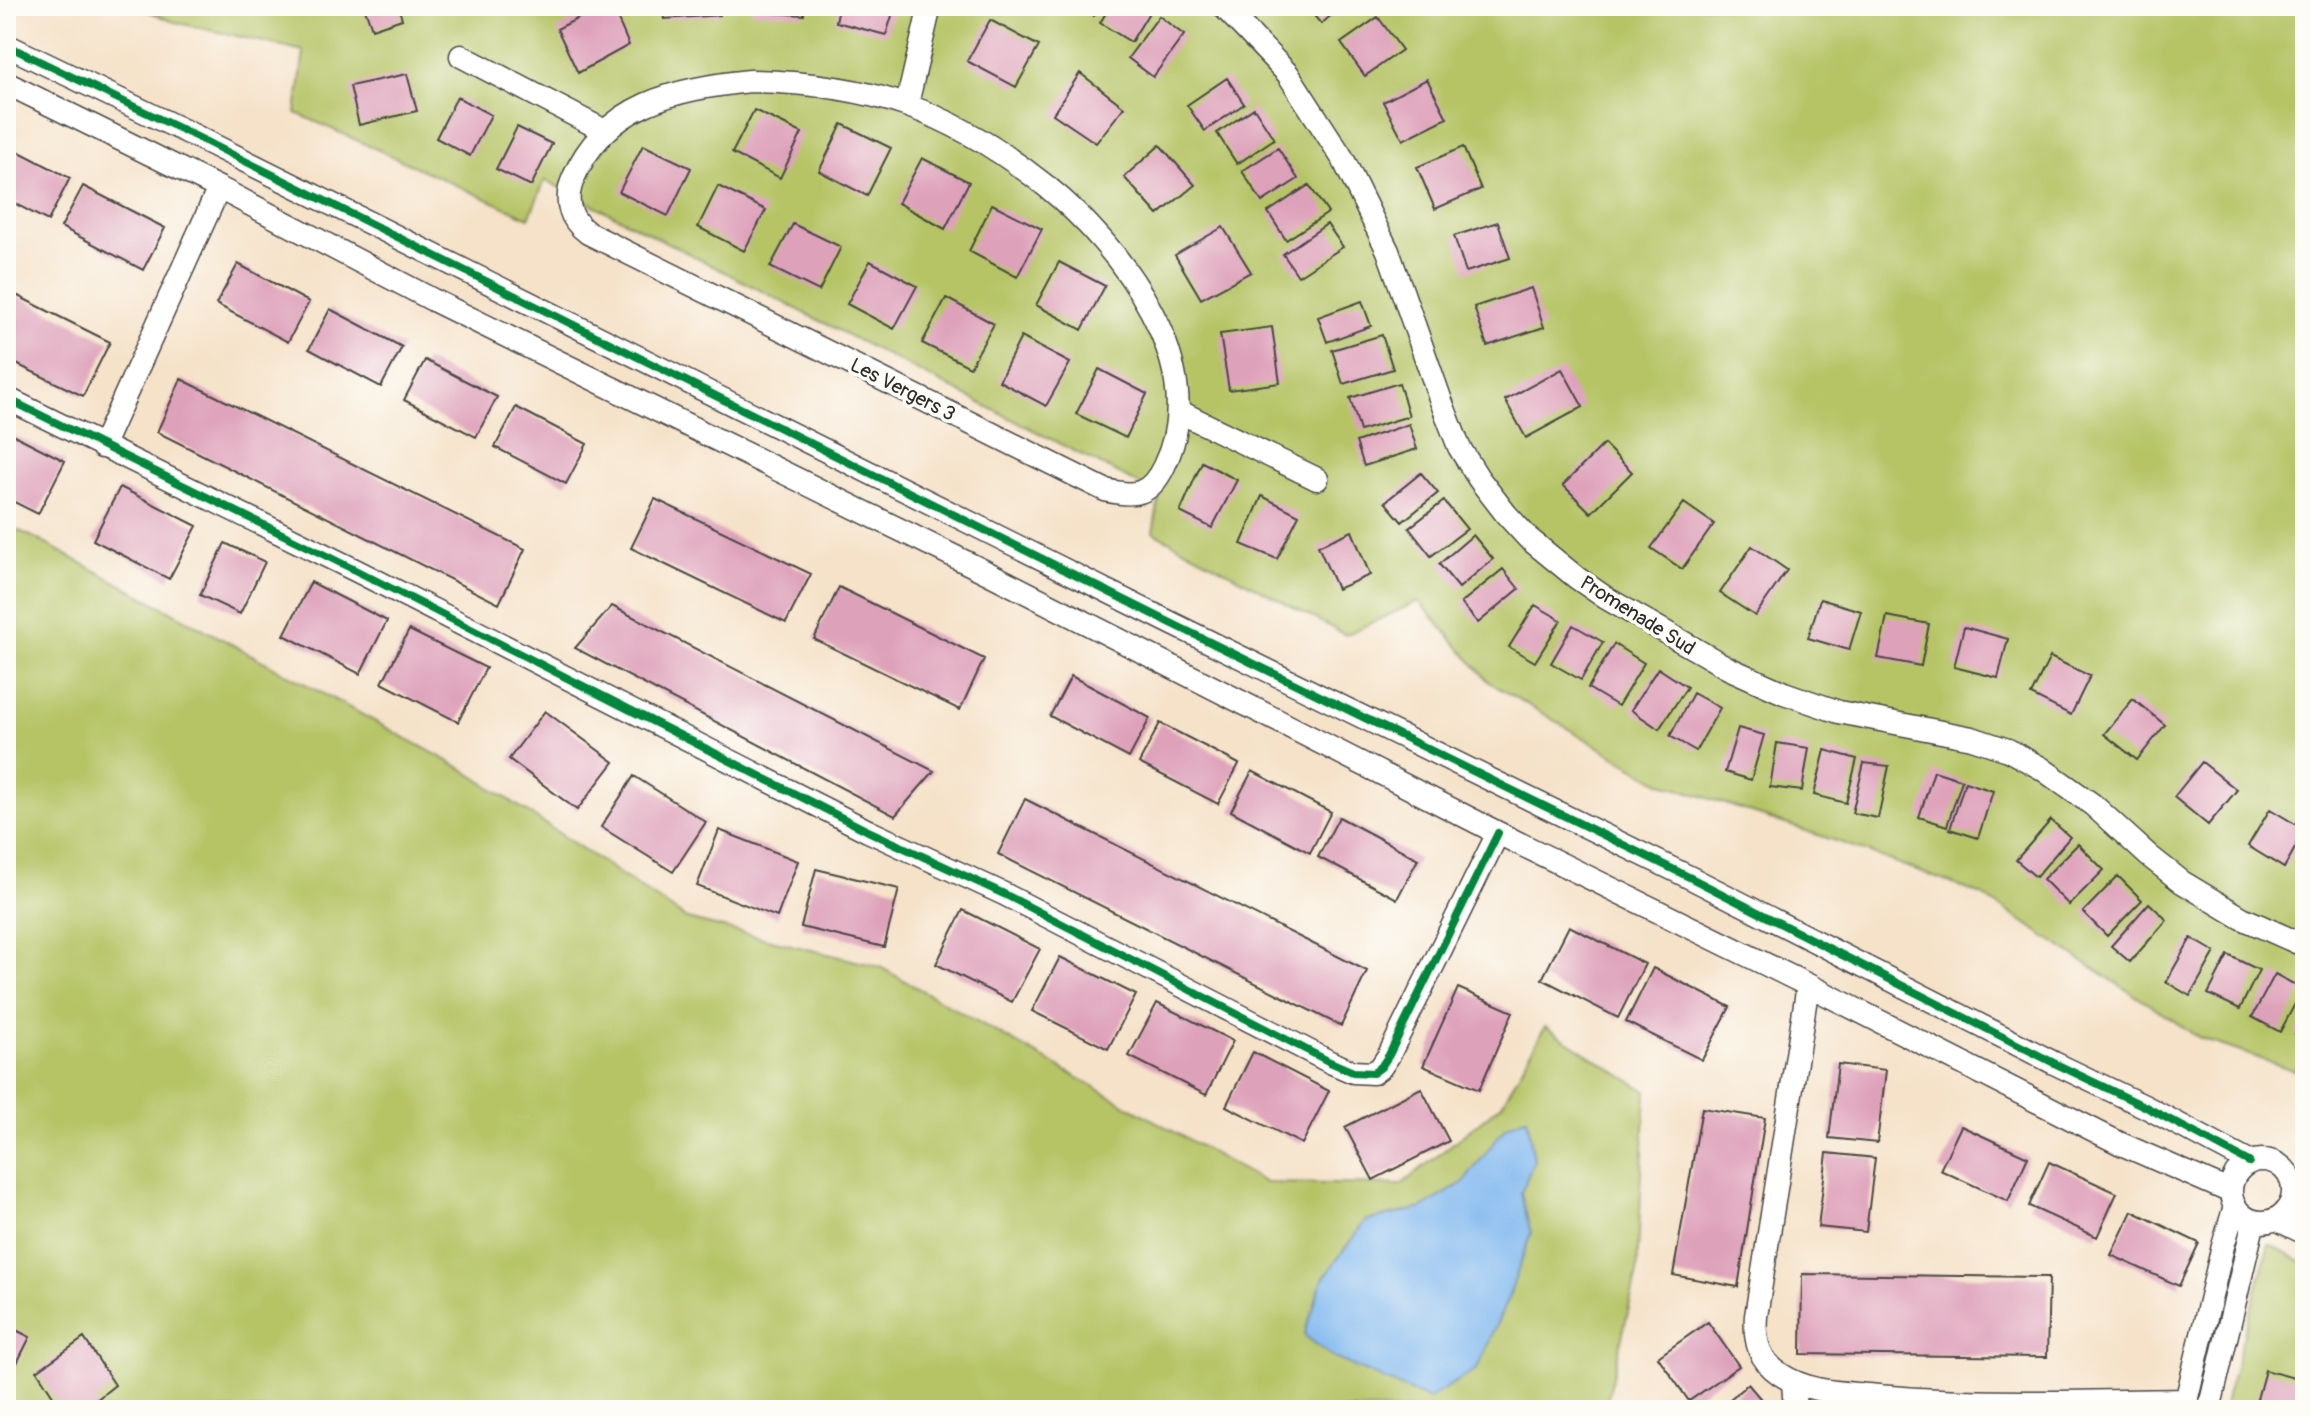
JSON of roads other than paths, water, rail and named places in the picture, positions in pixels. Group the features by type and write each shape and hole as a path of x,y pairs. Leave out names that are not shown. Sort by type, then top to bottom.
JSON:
{"street":[{"path":"907,104 930,6"},
{"name":"Promenade Sud","path":"1223,6 1288,74 1343,159 1388,251 1459,447 1479,479 1528,538 1606,598 1728,668 1827,708 1972,738 2017,755 2093,805 2182,882 2242,918 2305,946"},
{"path":"6,45 1679,873 2146,1107 2249,1162"},
{"path":"461,56 605,131"},
{"name":"Les Vergers 3","path":"750,81 796,82 867,93 907,104 964,131 1046,186 1103,242 1151,310 1174,370 1178,411 1173,445 1163,469 1153,483 1138,494 1125,495 1105,490 588,233 572,217 569,209 570,190 580,166 605,131 628,113 687,89 750,81"},
{"path":"6,83 219,188 433,300 992,575 1498,833 2233,1199"},
{"path":"177,167 193,135"},
{"path":"102,447 219,188"},
{"path":"6,398 357,571 868,831 1004,894 1353,1072 1373,1073 1389,1055 1498,833"},
{"path":"1178,411 1317,479"},
{"path":"1808,985 1755,1330 1759,1352 1764,1360 1793,1382 1821,1390 1928,1401 2186,1405 2233,1199"},
{"path":"2265,1220 2287,1211 2299,1187 2280,1165 2265,1160 2249,1162 2237,1171 2231,1185 2240,1213 2305,1233"},
{"path":"2209,1410 2265,1220"},
{"path":"1793,1382 1795,1410"},
{"path":"1928,1401 1968,1410"}],"water":[{"path":"1527,1117 1534,1160 1521,1193 1531,1233 1509,1296 1477,1369 1428,1399 1334,1358 1304,1335 1323,1279 1365,1221 1422,1208 1464,1182 1506,1126"}]}
